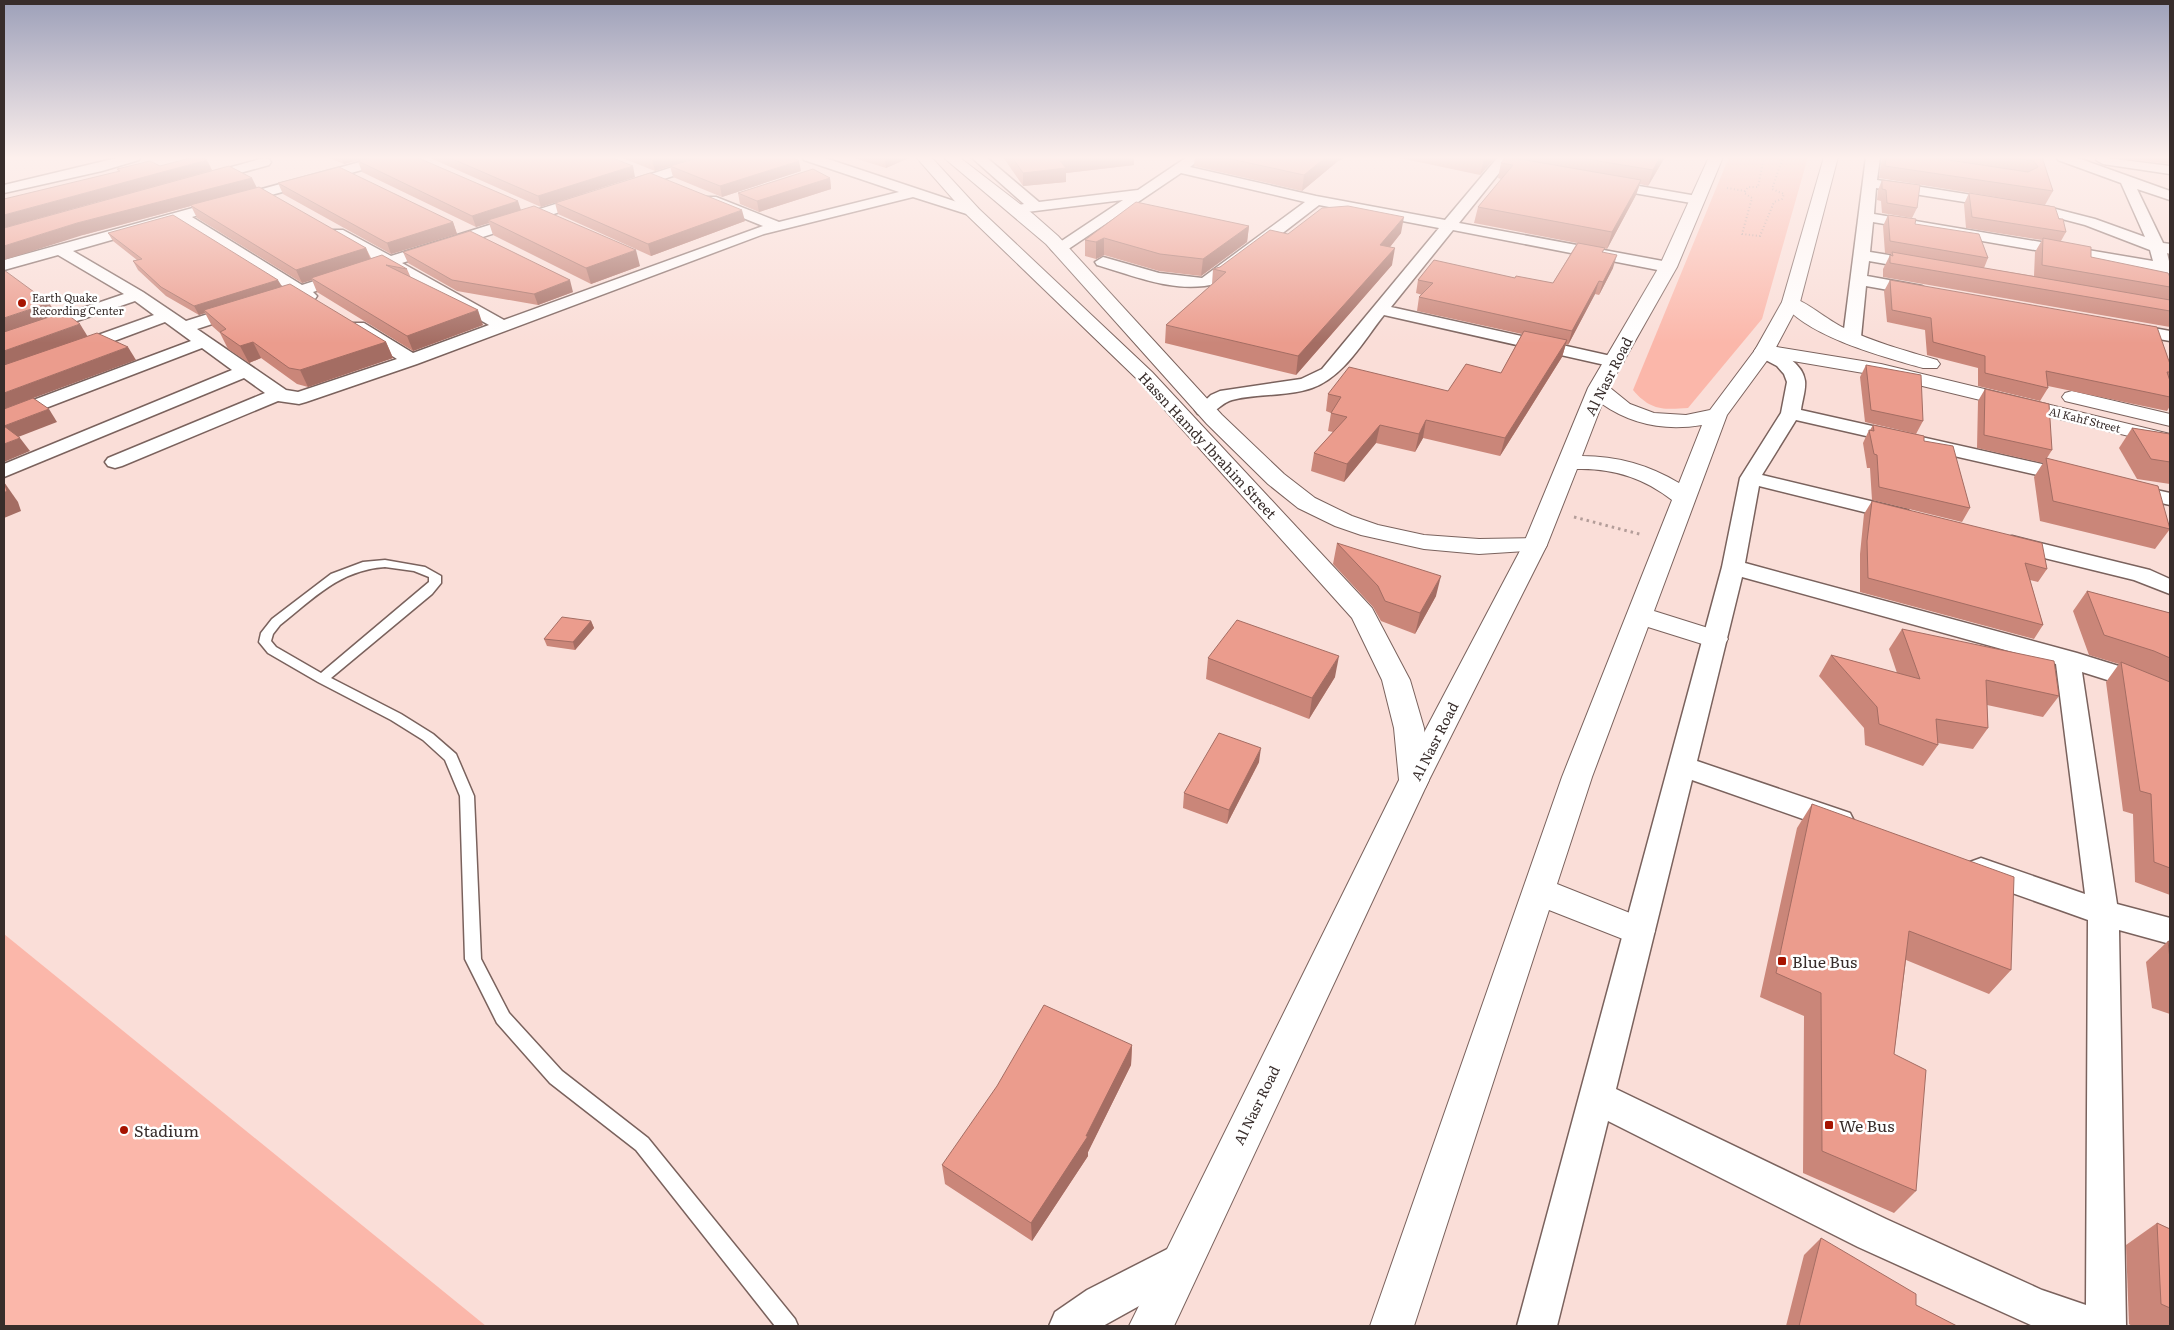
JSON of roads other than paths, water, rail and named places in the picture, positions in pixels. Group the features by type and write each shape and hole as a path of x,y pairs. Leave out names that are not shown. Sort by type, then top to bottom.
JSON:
{"main road":[{"name":"Hassn Hamdy Ibrahim Street","path":"980,219 1145,376 1363,614 1396,680 1409,728 1414,780"},
{"name":"Hassn Hamdy Ibrahim Street","path":"1036,219 1059,249 1205,410 1286,488 1316,508 1354,525 1398,538 1444,546 1491,548 1535,545"},
{"name":"Al Nasr Road","path":"1151,1326 1414,780 1535,545 1598,388 1668,267 1689,219"},
{"path":"1392,1326 1577,777 1717,414 1764,352 1791,302 1814,219"},
{"path":"1018,256 1033,258 1049,256 1056,253 1059,249"},
{"name":"Al Kahf Street","path":"1791,302 1815,319 1852,337 1930,364 2170,420"},
{"name":"Al Kahf Street","path":"1764,352 1881,370 2170,440"},
{"path":"1145,376 1169,371"},
{"path":"1598,388 1606,398 1621,408 1655,419 1684,422 1703,420 1717,414"},
{"path":"1568,463 1592,461 1645,472 1668,484 1684,498"},
{"path":"1639,615 1715,639"},
{"path":"1538,891 1638,931"}],"street":[{"path":"4,265 169,219"},
{"path":"185,219 324,306"},
{"path":"183,328 524,219"},
{"path":"553,219 558,221"},
{"path":"753,219 770,227 803,219"},
{"path":"61,250 137,295 279,394 291,398 308,396 411,360 501,325 794,219"},
{"path":"1059,249 1105,219"},
{"path":"1103,262 1186,283 1206,283 1291,219"},
{"path":"1417,219 1668,267"},
{"path":"1205,410 1218,399 1227,395 1306,384 1328,373 1454,219"},
{"path":"1852,337 1867,219"},
{"path":"1879,219 2162,267"},
{"path":"2079,219 2164,248"},
{"path":"2148,219 2164,248 2162,267 2170,289"},
{"path":"324,225 501,325"},
{"path":"457,226 492,244"},
{"path":"22,245 37,256"},
{"path":"1863,255 1940,269"},
{"path":"643,259 660,267"},
{"path":"1860,280 1938,294"},
{"path":"573,283 591,292"},
{"path":"4,341 137,295"},
{"path":"1380,309 1614,362"},
{"path":"58,355 166,316"},
{"path":"348,320 411,360"},
{"path":"2112,325 2170,336"},
{"path":"4,418 203,342"},
{"path":"1537,1326 1715,639 1733,567 1750,478 1790,413 1796,382 1793,372 1783,362 1764,352"},
{"path":"4,471 245,371"},
{"path":"115,462 279,394"},
{"path":"1790,413 2170,499"},
{"path":"1750,478 1922,521"},
{"path":"1989,537 2142,575 2170,587"},
{"path":"1733,567 2068,659 2129,678 2170,698"},
{"path":"1596,1097 1872,1233 2037,1308 2090,1325 2103,913 2068,659"},
{"path":"1682,766 1869,831"},
{"path":"1953,861 2103,913 2170,931"},
{"path":"1069,1326 1101,1304 1181,1261"}],"lane":[{"path":"322,679 428,591 435,583 434,576 427,571 387,561 358,565 344,570 276,622 266,632 265,642 272,650 322,679 396,716 428,737 451,757 467,796 470,918 474,959 503,1018 556,1077 642,1144 788,1326"}],"place":[{"name":"Earth Quake Recording Center","path":"22,303"},
{"name":"Blue Bus","path":"1782,961"},
{"name":"We Bus","path":"1829,1125"},
{"name":"Stadium","path":"124,1130"}]}
